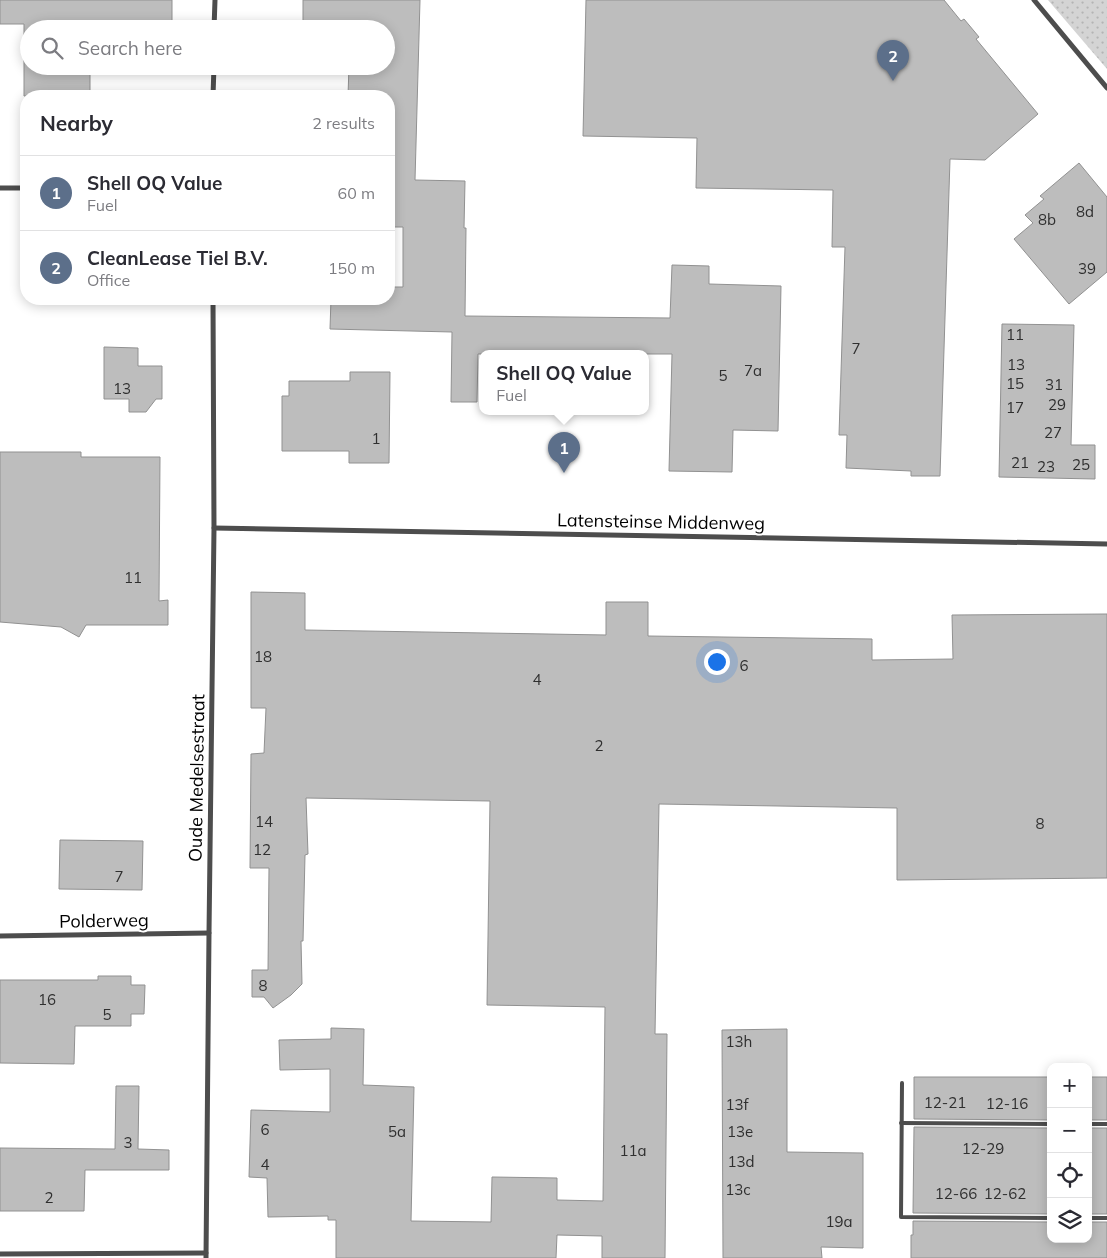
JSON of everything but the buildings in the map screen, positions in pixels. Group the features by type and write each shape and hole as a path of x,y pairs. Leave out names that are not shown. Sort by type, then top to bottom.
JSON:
{"street":[{"path":"214,20 215,0"},
{"path":"1034,0 1107,88"},
{"path":"213,90 214,75"},
{"path":"0,188 20,188"},
{"name":"Oude Medelsestraat","path":"206,1256 208,933 214,528 212,305"},
{"name":"Latensteinse Middenweg","path":"214,528 1107,544"},
{"name":"Polderweg","path":"0,936 208,933"},
{"path":"0,1254 206,1256"}],"lane":[{"path":"902,1084 901,1216 1047,1218"},
{"path":"901,1123 1047,1124"},
{"path":"1092,1124 1107,1124"},
{"path":"1092,1218 1107,1218"}],"shaded area":[{"path":"1048,0 1107,0 1107,69"}],"place":[{"name":"CleanLease Tiel B.V.","path":"893,81"},
{"name":"Shell OQ Value","path":"564,473"}]}
